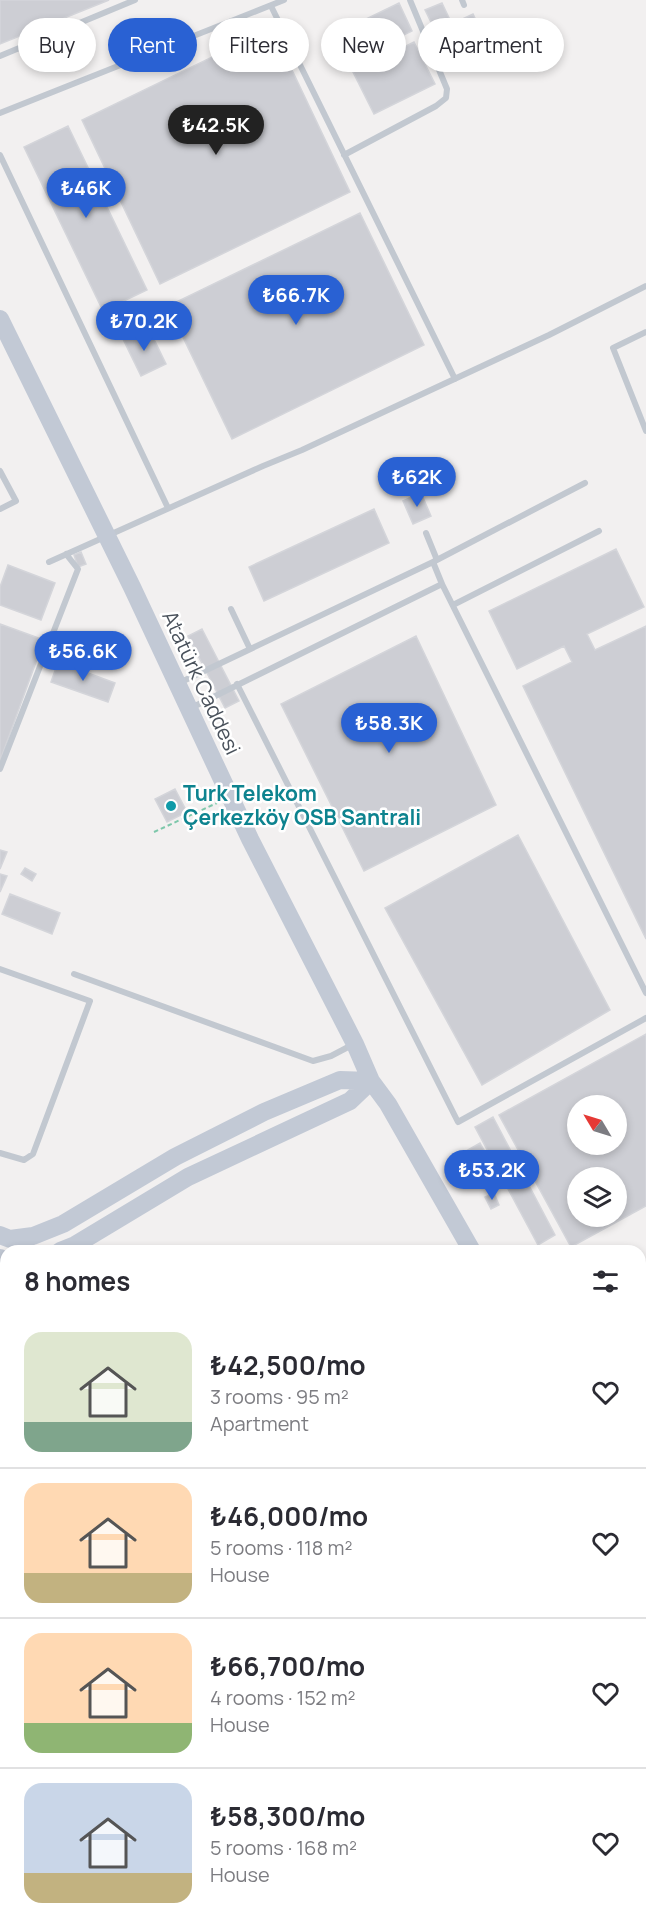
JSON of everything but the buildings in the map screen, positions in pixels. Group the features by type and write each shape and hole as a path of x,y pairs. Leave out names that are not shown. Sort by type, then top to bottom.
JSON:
{"street":[{"name":"Atatürk Caddesi","path":"0,319 107,536 250,839 355,1044 371,1081 388,1104 468,1245"},
{"path":"0,1235 10,1239 33,1236 63,1224 175,1157 264,1112 340,1080 371,1081"},
{"path":"84,1245 188,1177 350,1101 371,1081"}],"lane":[{"path":"0,56 135,0"},
{"path":"0,113 284,0"},
{"path":"344,155 436,106 446,98 447,89 412,1"},
{"path":"271,6 455,379"},
{"path":"0,155 168,508"},
{"path":"49,562 302,450 549,335 646,286"},
{"path":"646,332 613,348 646,431"},
{"path":"0,471 16,501 0,509"},
{"path":"176,684 435,561 585,483"},
{"path":"453,605 599,531"},
{"path":"426,533 442,584 646,993"},
{"path":"0,769 78,569 66,554"},
{"path":"188,709 442,584"},
{"path":"231,609 249,649"},
{"path":"237,684 458,1122 646,1018"},
{"path":"0,969 90,1000 33,1154 24,1160 0,1152"},
{"path":"74,974 313,1061 331,1056 355,1044"}],"path":[{"path":"154,832 217,803"}],"place":[{"name":"Turk Telekom Çerkezköy OSB Santrali","path":"171,806"}]}
